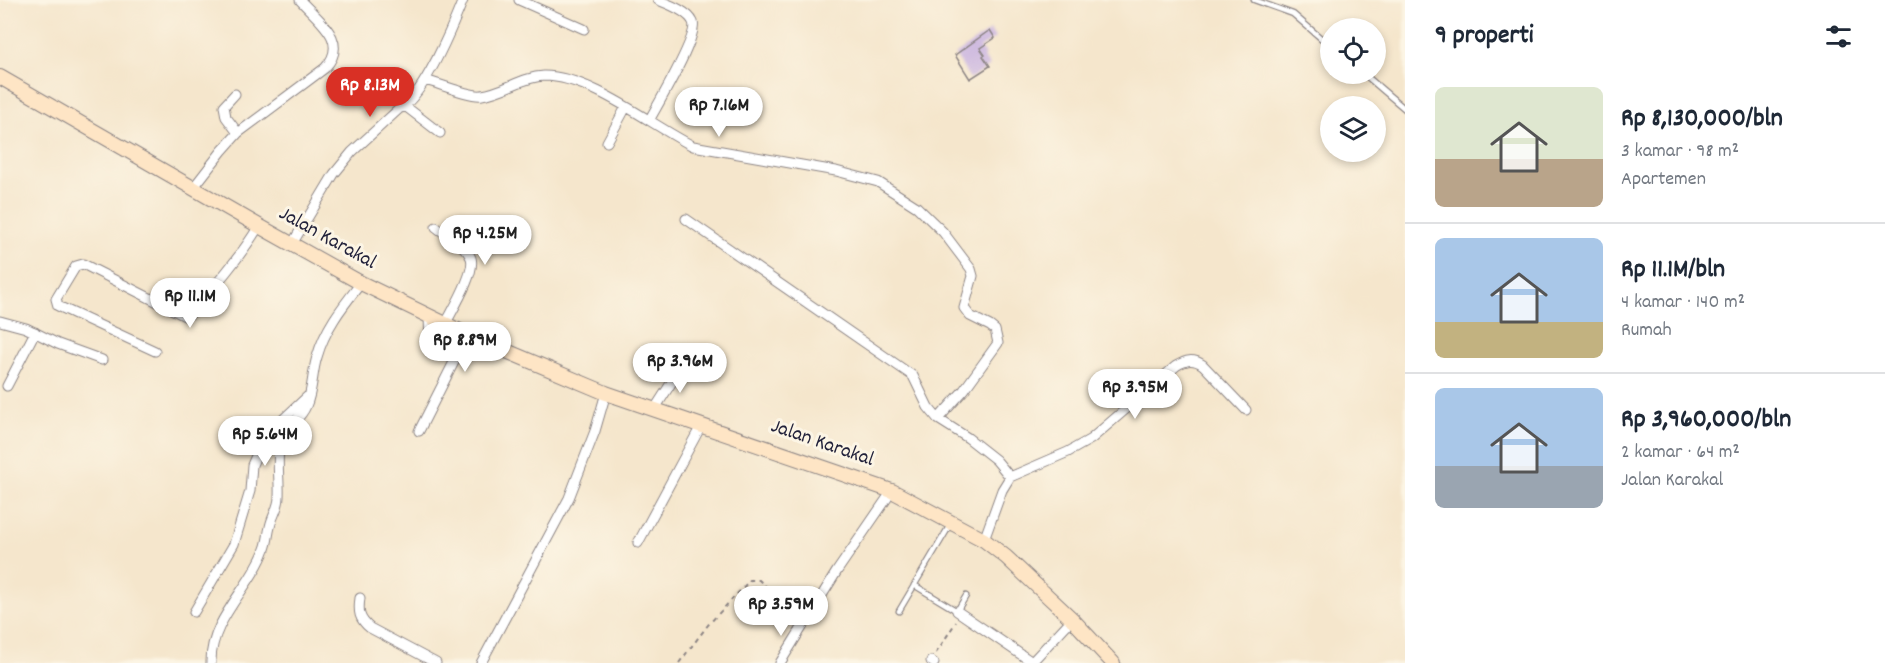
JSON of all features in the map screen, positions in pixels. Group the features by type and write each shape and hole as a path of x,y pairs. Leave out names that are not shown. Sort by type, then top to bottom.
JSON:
{"main road":[{"name":"Jalan Karakal","path":"0,77 361,283 466,333 606,393 892,491 951,522 984,540 1006,557 1072,619 1113,663"}],"street":[{"path":"194,187 238,133 325,68 331,61 335,50 334,37 300,0"},
{"path":"292,244 334,174 352,152 405,106 425,80 464,0"},
{"path":"519,0 584,29"},
{"path":"650,119 695,28 693,21 687,15 658,0"},
{"path":"425,80 478,95 493,92 526,79 544,76 570,79 650,119 693,146 836,171 878,182 917,207 943,232 971,269 974,276 964,308 970,316 995,330 998,343 964,390 938,419"},
{"path":"235,94 224,106 225,112 238,133"},
{"path":"405,106 441,133"},
{"path":"608,142 626,107"},
{"path":"686,219 913,376 928,407 938,419 968,438 996,460 1010,477"},
{"path":"156,351 58,306 56,299 76,266 83,264 185,316 190,314 230,270 259,226"},
{"path":"436,228 465,249 471,258 472,269 446,323"},
{"path":"211,663 217,635 225,616 249,582 266,548 270,527 279,504 280,441 285,431 300,418 307,405 317,356 326,333 334,318 361,283"},
{"path":"418,431 455,360 451,355 430,345 429,315"},
{"path":"0,321 35,332 58,344 102,360"},
{"path":"7,386 35,332"},
{"path":"984,540 1002,490 1010,477 1068,452 1091,439 1186,360 1197,360 1203,365 1246,410"},
{"path":"654,410 684,363"},
{"path":"482,663 569,498 595,431 606,393"},
{"path":"194,612 234,544 250,491 252,465 259,449 277,425 309,395"},
{"path":"638,543 701,426"},
{"path":"780,663 837,571 892,491"},
{"path":"360,598 358,610 361,620 370,628 436,663"},
{"path":"959,613 1032,662 1072,619"}],"lane":[{"path":"1254,0 1293,14 1320,37"},
{"path":"1376,84 1405,109"},
{"path":"899,611 951,522"},
{"path":"914,585 959,613 966,596"}],"path":[{"path":"679,663 708,625 753,579 759,580 804,625"},
{"path":"933,662 959,613"}],"building":[{"path":"990,30 995,38 980,48 990,66 970,79 955,55"}]}
